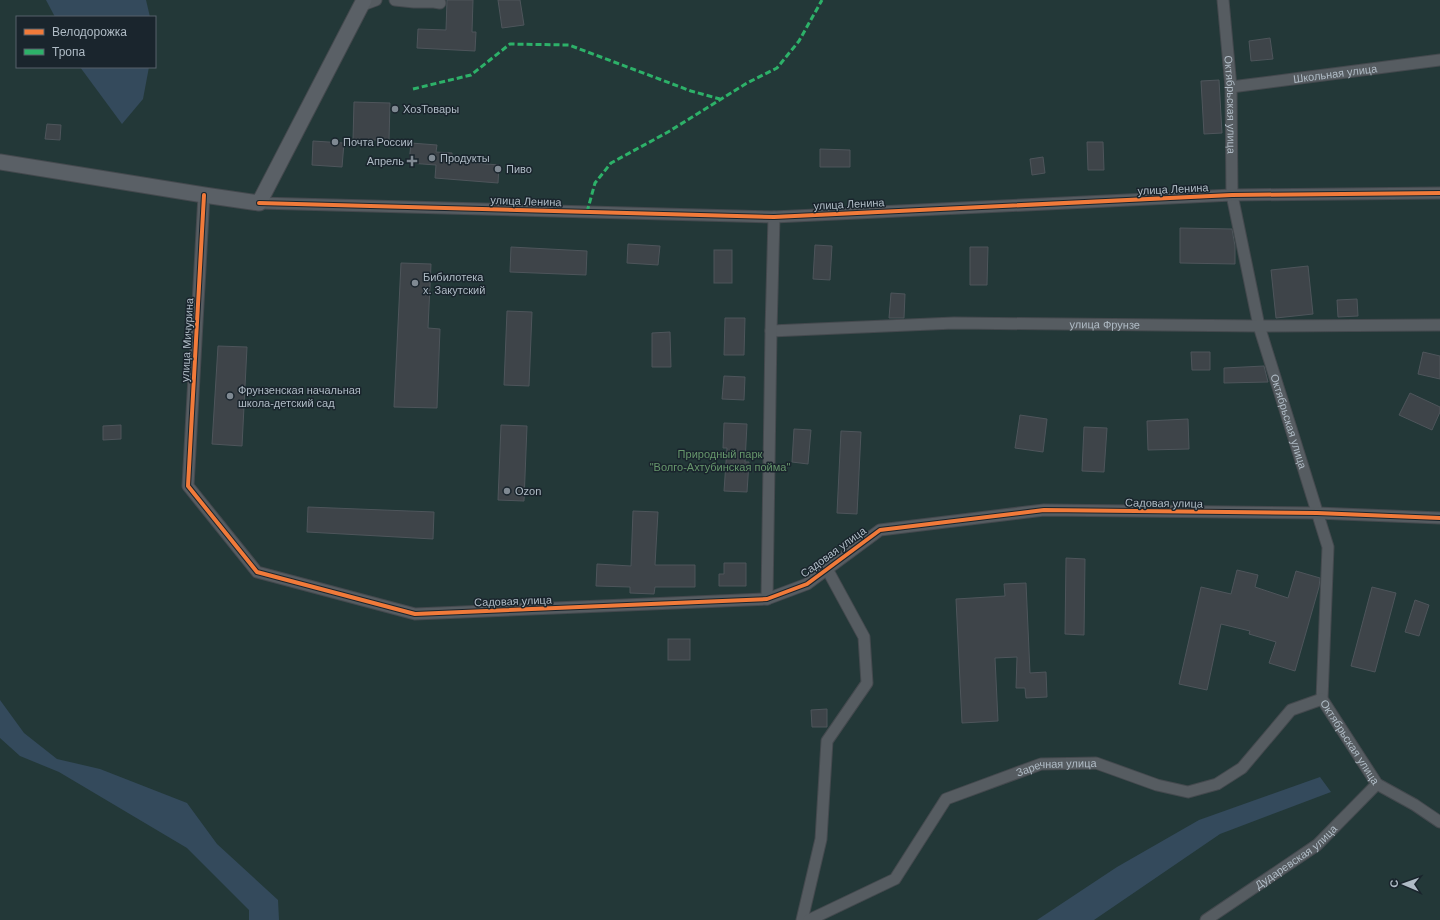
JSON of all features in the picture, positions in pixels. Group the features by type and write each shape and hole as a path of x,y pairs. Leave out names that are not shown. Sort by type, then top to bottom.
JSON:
{"street":[{"path":"0,162 204,195 259,202 362,3 376,0"},
{"path":"395,0 440,3"},
{"name":"Октябрьская улица","path":"1223,0 1231,87 1232,195 1259,326 1328,547 1322,700 1377,784 1415,805 1440,822"},
{"name":"Школьная улица","path":"1231,87 1440,60"},
{"name":"улица Ленина","path":"259,202 774,217 1232,195 1440,193"},
{"name":"улица Мичурина","path":"188,486 204,195"},
{"path":"767,599 770,331 774,217"},
{"name":"улица Фрунзе","path":"770,331 954,323 1259,326 1440,325"},
{"name":"Садовая улица","path":"188,486 257,572 415,614 767,599 807,584 880,530 1044,510 1317,513 1440,518"},
{"path":"802,920 821,839 827,741 867,683 864,637 827,569"},
{"name":"Заречная улица","path":"809,920 895,879 946,799 1041,764 1096,763 1157,785 1188,792 1217,784 1242,768 1291,710 1322,700"},
{"name":"Дударевская улица","path":"1206,920 1317,845 1377,784"}],"green space":[{"name":"Природный парк \"Волго-Ахтубинская пойма\"","path":"0,0 1440,0 1440,920 0,920"}],"water":[{"path":"46,0 146,0 150,16 54,16"},
{"path":"81,68 149,68 143,99 122,124"},
{"path":"0,700 24,733 57,759 100,769 187,803 217,844 278,900 279,920 249,920 249,910 187,848 59,772 20,756 0,738"},
{"path":"1320,777 1331,792 1220,834 1094,920 1037,920 1117,867 1199,820"}],"building":[{"path":"447,0 473,0 472,32 476,32 475,51 417,48 418,29 446,30"},
{"path":"498,0 520,0 524,25 502,28"},
{"path":"1270,38 1273,59 1251,61 1249,41"},
{"path":"1219,80 1222,133 1204,134 1201,81"},
{"path":"354,102 390,103 389,140 353,140"},
{"path":"47,124 61,125 60,140 45,139"},
{"path":"313,141 344,143 342,167 312,165"},
{"path":"1087,142 1103,142 1104,170 1088,170"},
{"path":"411,143 437,145 436,152 452,153 452,161 499,165 498,183 435,178 436,165 409,163"},
{"path":"820,149 850,150 850,167 820,167"},
{"path":"1043,157 1045,173 1032,175 1030,159"},
{"path":"1180,228 1232,229 1235,246 1235,264 1180,263"},
{"path":"628,244 660,246 658,265 627,263"},
{"path":"815,245 832,246 830,280 813,279"},
{"path":"511,247 587,251 586,275 510,272"},
{"path":"970,247 988,247 987,285 970,285"},
{"path":"714,250 732,250 732,283 714,283"},
{"path":"401,263 431,264 428,328 440,329 437,408 394,407"},
{"path":"1308,266 1313,314 1276,318 1271,270"},
{"path":"891,293 905,294 904,318 889,318"},
{"path":"1357,299 1358,316 1338,317 1337,300"},
{"path":"507,311 532,312 529,386 504,385"},
{"path":"725,318 745,318 744,355 724,355"},
{"path":"670,332 671,367 652,367 652,333"},
{"name":"Фрунзенская начальная школа-детский сад","path":"218,346 247,347 242,446 212,444"},
{"path":"1191,352 1210,352 1210,370 1192,370"},
{"path":"1423,352 1440,356 1440,379 1418,374"},
{"path":"1264,366 1268,382 1224,383 1224,368"},
{"path":"724,376 745,377 744,400 722,399"},
{"path":"1410,393 1440,407 1440,412 1432,430 1399,415"},
{"path":"1020,415 1047,419 1043,452 1015,448"},
{"path":"1188,419 1189,449 1148,450 1147,421"},
{"path":"724,423 747,424 745,462 749,462 747,492 724,491 727,448 723,448"},
{"path":"121,425 121,439 103,440 103,426"},
{"path":"501,425 527,426 524,501 498,500"},
{"path":"1084,427 1107,428 1104,472 1082,471"},
{"path":"794,429 811,430 808,464 792,462"},
{"path":"841,431 861,432 857,514 837,513"},
{"path":"308,507 434,512 433,539 307,532"},
{"path":"633,511 658,512 655,565 695,565 695,587 655,587 654,594 630,593 630,587 596,586 597,564 631,566"},
{"path":"1066,558 1085,559 1084,635 1065,634"},
{"path":"724,563 746,563 746,586 719,586 719,574 724,574"},
{"path":"1237,570 1258,575 1255,587 1288,598 1296,571 1320,578 1319,587 1295,671 1269,663 1276,642 1249,634 1250,631 1221,624 1207,690 1179,684 1201,587 1231,594"},
{"path":"1026,583 1030,673 1046,672 1047,697 1026,698 1025,688 1016,688 1017,657 995,658 998,721 962,723 956,599 1005,596 1004,584"},
{"path":"1372,587 1396,593 1375,672 1351,666"},
{"path":"1415,600 1429,605 1419,636 1405,632"},
{"path":"668,639 690,639 690,660 668,660"},
{"path":"827,709 827,727 812,727 811,710"}],"marked path":[{"path":"587,212 595,183 611,163 668,132 747,83 777,68 799,41 822,0"},
{"path":"413,89 471,75 510,44 569,45 691,91 720,99"}],"cycle path":[{"path":"259,203 774,217 1232,195 1440,193"},
{"path":"204,195 188,486 257,572 415,614 767,599 807,584 880,530 1044,510 1317,513 1440,518"}],"place":[{"name":"ХозТовары","path":"395,109"},
{"name":"Почта России","path":"335,142"},
{"name":"Продукты","path":"432,158"},
{"name":"Апрель","path":"412,161"},
{"name":"Пиво","path":"498,169"},
{"name":"Бибилотека х. Закутский","path":"415,283"},
{"name":"Фрунзенская начальная школа-детский сад","path":"230,396"},
{"name":"Ozon","path":"507,491"}]}
